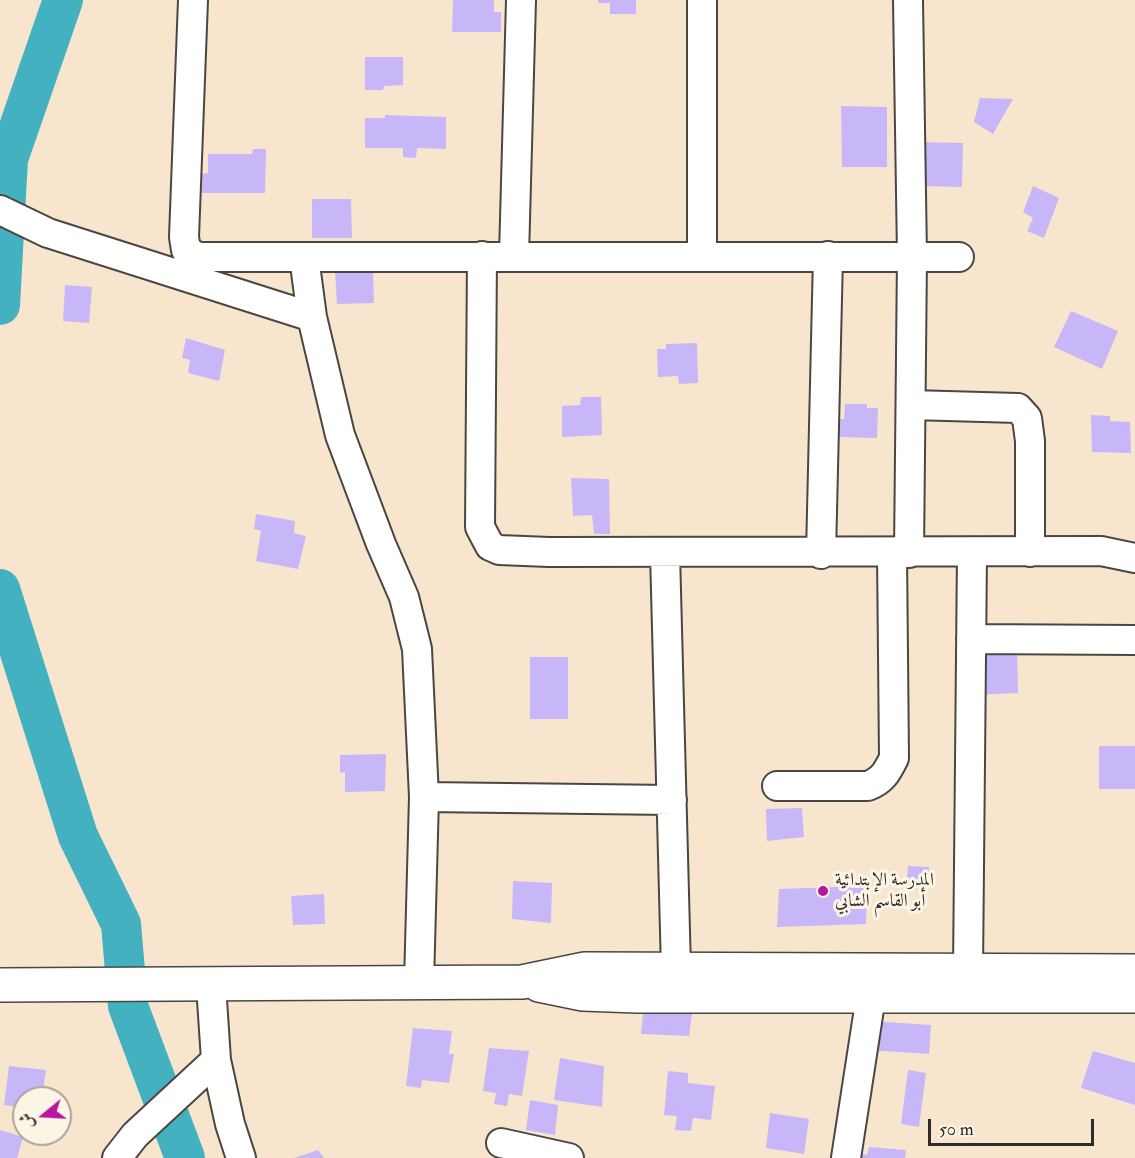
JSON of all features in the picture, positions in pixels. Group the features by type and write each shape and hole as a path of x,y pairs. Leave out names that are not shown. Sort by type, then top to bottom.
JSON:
{"main road":[{"path":"0,985 211,986 522,982 585,969 1135,971"},
{"path":"522,982 583,994 1135,996"}],"street":[{"path":"193,0 184,246 190,254 198,257 959,256"},
{"path":"513,256 521,0"},
{"path":"702,0 702,256"},
{"path":"777,786 868,786 887,774 894,758 900,553 910,405 912,256 908,0"},
{"path":"0,210 48,233 312,317"},
{"path":"482,256 480,527 483,538 490,546 499,550 665,553 1101,551 1135,558"},
{"path":"821,554 828,256"},
{"path":"304,257 312,317 340,435 381,544 404,597 417,649 424,796 419,983"},
{"path":"910,405 1018,408 1027,418 1030,441 1030,552"},
{"path":"665,553 676,969"},
{"path":"968,970 972,553"},
{"path":"971,639 1135,640"},
{"path":"424,796 672,800"},
{"path":"211,986 216,1060 230,1124 241,1158"},
{"path":"846,1158 871,996"},
{"path":"117,1158 135,1134 216,1060"},
{"path":"501,1143 569,1158"}],"building":[{"path":"453,0 494,0 494,12 501,12 501,32 452,32"},
{"path":"598,0 636,0 636,14 610,14 610,3 598,3"},
{"path":"365,57 403,57 403,85 384,86 383,90 365,90"},
{"path":"980,98 1013,99 993,134 974,122"},
{"path":"841,106 887,107 887,167 842,167"},
{"path":"385,115 446,117 446,149 417,148 416,158 403,157 403,148 365,148 365,118 385,118"},
{"path":"916,142 963,143 962,187 920,186"},
{"path":"253,149 266,149 265,193 202,193 202,174 208,173 208,154 252,154"},
{"path":"1033,186 1059,198 1044,238 1027,231 1033,218 1023,212"},
{"path":"312,199 351,199 352,238 312,238"},
{"path":"373,269 374,303 337,304 335,271"},
{"path":"65,285 92,287 89,323 63,321"},
{"path":"1071,311 1118,331 1102,369 1054,347"},
{"path":"186,338 225,350 219,381 188,373 190,360 182,358"},
{"path":"697,343 698,383 679,384 678,376 658,377 657,349 666,349 666,344"},
{"path":"581,397 601,397 602,435 562,437 562,406 580,405"},
{"path":"845,404 867,404 867,408 878,408 877,438 839,437 839,419 844,419"},
{"path":"1091,415 1110,416 1110,421 1130,422 1131,453 1092,452"},
{"path":"571,478 609,479 610,534 594,534 592,515 573,516"},
{"path":"256,514 295,521 294,533 306,536 298,569 256,561 261,531 254,529"},
{"path":"1017,649 1018,693 976,695 977,650"},
{"path":"530,657 568,657 568,719 530,719"},
{"path":"1099,746 1135,746 1135,789 1099,789"},
{"path":"386,754 385,791 345,792 345,772 340,773 340,755"},
{"path":"802,808 804,837 767,841 766,809"},
{"path":"908,866 929,867 927,888 906,889"},
{"path":"513,881 552,883 551,923 512,919"},
{"path":"867,886 866,924 777,927 779,889"},
{"path":"324,894 325,924 293,925 291,896"},
{"path":"643,1013 692,1014 689,1036 641,1034"},
{"path":"871,1021 931,1025 929,1054 868,1050"},
{"path":"413,1028 452,1031 449,1054 454,1054 449,1083 422,1080 421,1088 406,1086"},
{"path":"489,1048 529,1051 522,1096 509,1094 507,1106 494,1104 496,1093 483,1091"},
{"path":"1093,1051 1135,1063 1135,1105 1081,1088"},
{"path":"560,1058 604,1066 602,1107 554,1100"},
{"path":"9,1066 46,1070 44,1086 12,1086 12,1106 4,1105"},
{"path":"908,1070 926,1073 919,1127 901,1124"},
{"path":"668,1071 688,1073 688,1083 715,1086 711,1120 693,1118 691,1131 675,1130 677,1116 664,1115"},
{"path":"530,1100 558,1105 555,1135 526,1130"},
{"path":"770,1113 809,1119 804,1154 766,1148"},
{"path":"0,1130 12,1134 12,1146 20,1146 17,1158 0,1158"},
{"path":"869,1147 906,1150 905,1158 853,1158 853,1154 867,1155"},
{"path":"318,1150 324,1158 294,1158"}],"waterway":[{"path":"0,305 8,159 63,0"},
{"path":"0,589 78,836 121,924 128,1006 185,1158"}],"place":[{"name":"المدرسة الإبتدائية أبو القاسم الشابي","path":"823,891"}]}
